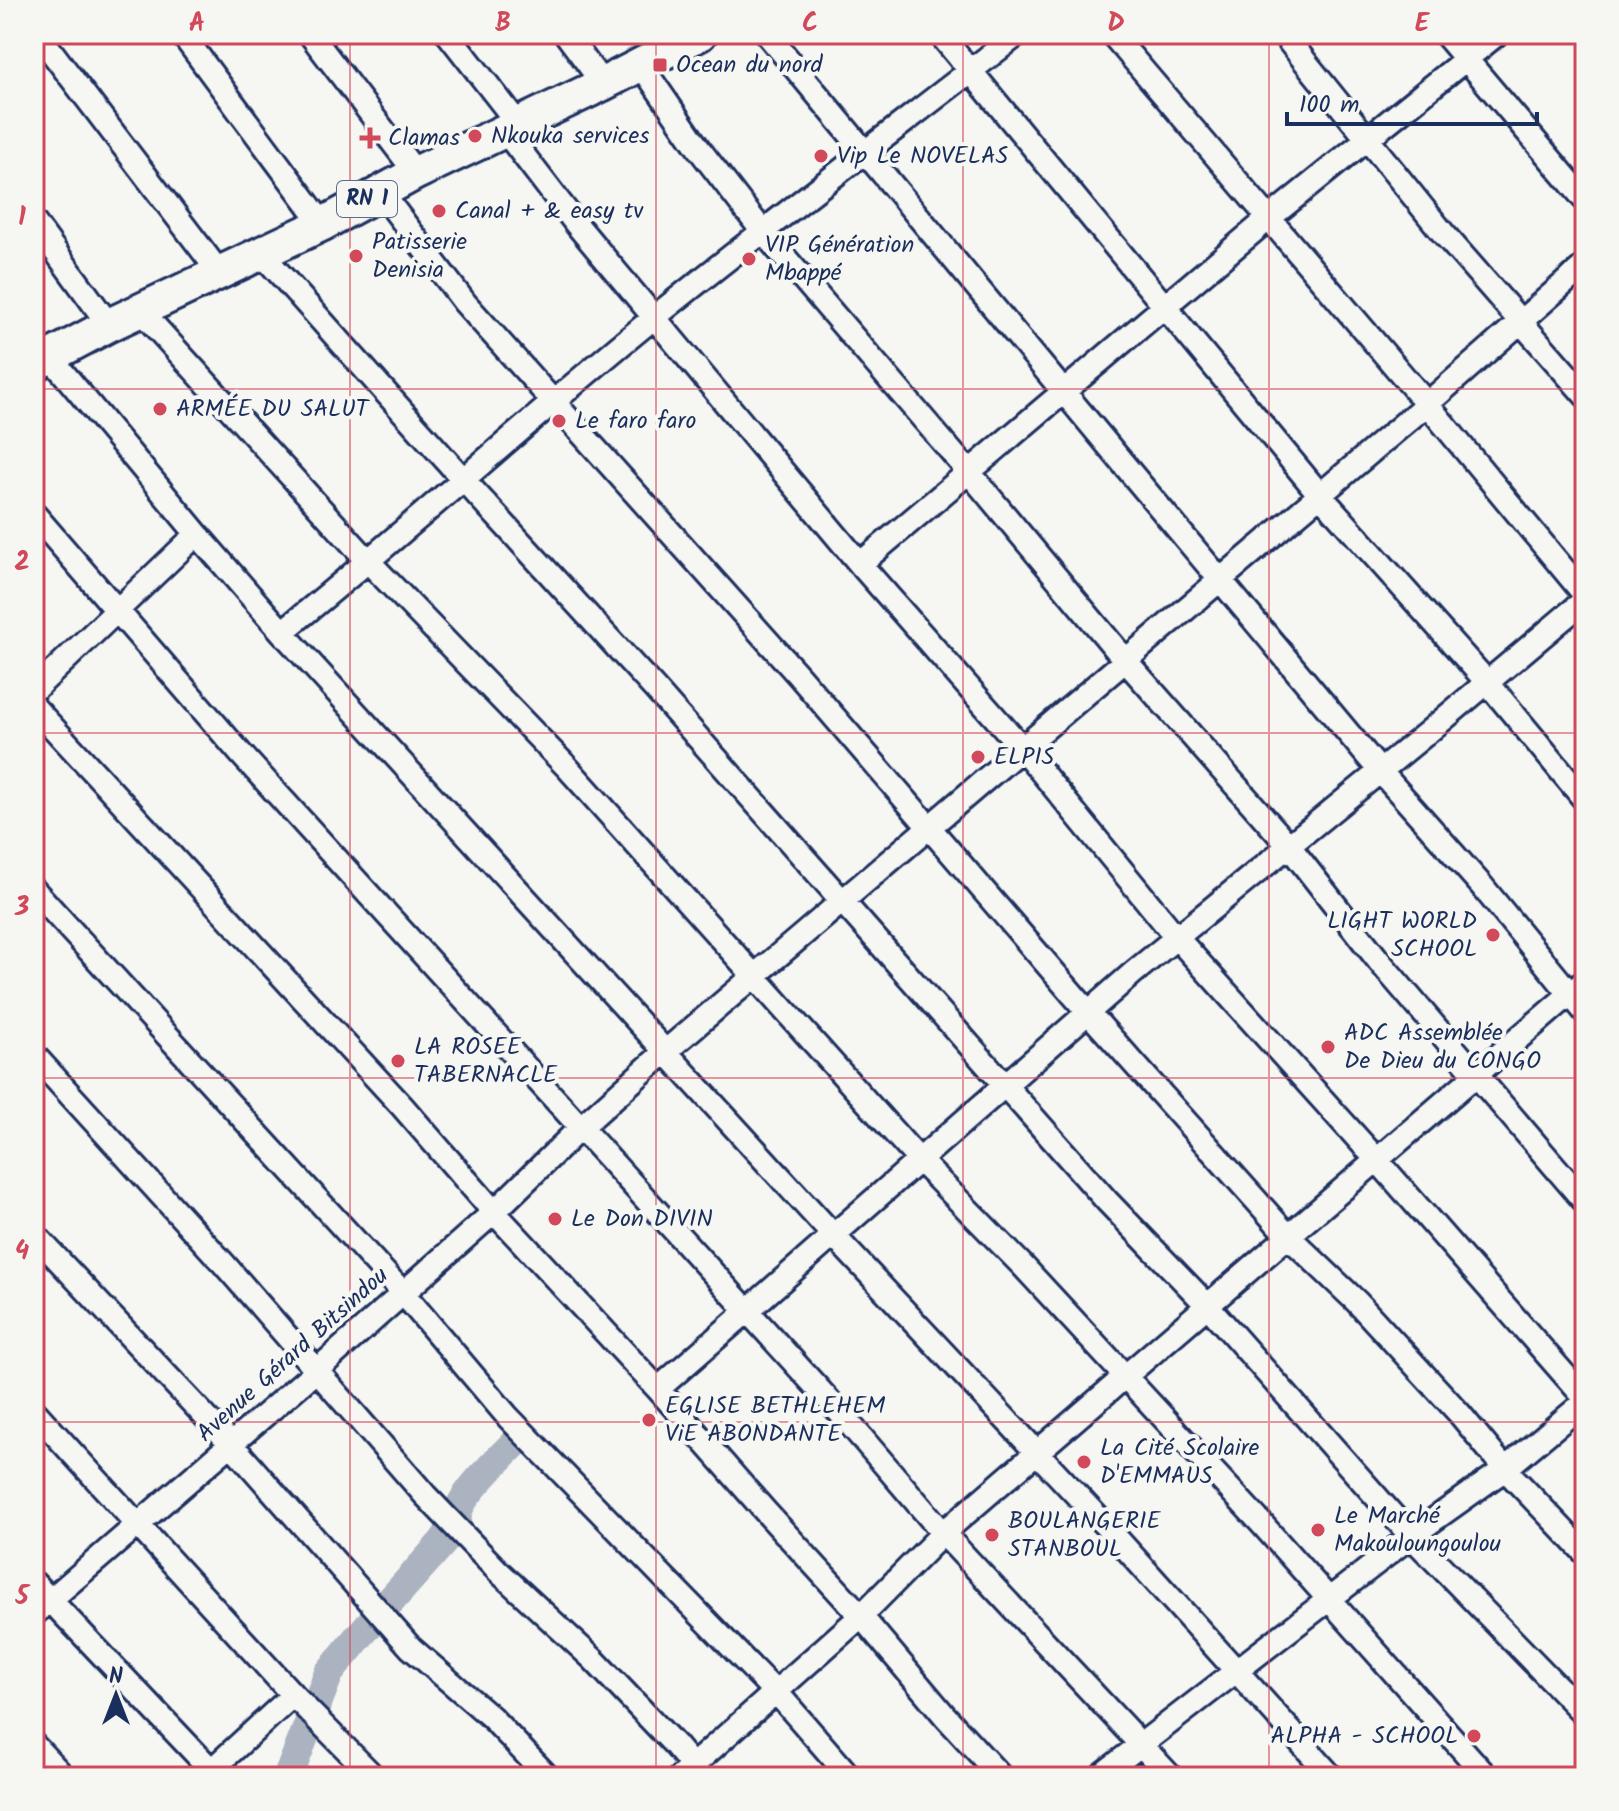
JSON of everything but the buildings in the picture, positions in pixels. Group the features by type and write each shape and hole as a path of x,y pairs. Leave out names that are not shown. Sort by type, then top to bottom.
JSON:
{"highway":[{"name":"RN 1","path":"42,361 109,325 323,224 380,191 603,84 696,35"}],"street":[{"path":"38,34 219,272"},
{"path":"182,34 323,224"},
{"path":"310,34 416,173"},
{"path":"448,34 577,225 860,564 1022,748 1177,938 1377,1160 1585,1400 1505,1469 1411,1536 1099,1777"},
{"path":"566,34 603,84"},
{"path":"767,34 1380,771 1577,987 1585,1012"},
{"path":"940,34 1320,495 1487,682 1585,800"},
{"path":"282,632 369,562 462,478 655,317 1018,34"},
{"path":"658,1389 1088,1012 1487,682 1585,597 1427,404 1112,34"},
{"path":"1283,34 1443,233 1585,395"},
{"path":"1445,34 1585,200"},
{"path":"860,564 1268,219 1497,34"},
{"path":"641,65 699,149 763,232 1125,660 1289,846 1379,961 1585,1202"},
{"path":"380,191 465,303 930,827 1088,1012 1288,1236 1357,1302 1459,1413 1505,1469 1585,1553"},
{"path":"34,222 109,325"},
{"path":"262,254 655,689 1107,1201 1207,1305 1411,1536 1585,1715"},
{"name":"Avenue Gérard Bitsindou","path":"42,1607 317,1370 494,1212 580,1128 666,1051 1427,404 1585,265"},
{"path":"140,310 369,562 566,766 919,1160 1023,1266 1262,1524 1487,1777"},
{"path":"42,361 282,632 834,1236 1038,1452 1332,1777"},
{"path":"34,514 241,754 843,1416 943,1533 1171,1777"},
{"path":"34,690 197,534"},
{"path":"34,707 658,1389 1001,1777"},
{"path":"34,890 403,1293 508,1417 776,1693 850,1777"},
{"path":"34,1055 224,1264 425,1495 498,1571 593,1659 691,1773 861,1616 943,1533 1577,987"},
{"path":"34,1234 232,1445 411,1648 491,1717 548,1777"},
{"path":"34,1411 293,1695 374,1777"},
{"path":"34,1583 42,1607 211,1775 293,1695"},
{"path":"34,1745 64,1777"}],"waterway":[{"path":"288,1777 329,1673 443,1542 457,1521 463,1501 523,1435"}],"place":[{"name":"Ocean du nord","path":"660,65"},
{"name":"Nkouka services","path":"475,136"},
{"name":"Clamas","path":"370,138"},
{"name":"Vip Le NOVELAS","path":"821,156"},
{"name":"Canal + & easy tv","path":"439,211"},
{"name":"Patisserie Denisia","path":"356,256"},
{"name":"VIP Génération Mbappé","path":"749,259"},
{"name":"ARMÉE DU SALUT","path":"160,409"},
{"name":"Le faro faro","path":"559,421"},
{"name":"ELPIS","path":"978,757"},
{"name":"LIGHT WORLD SCHOOL","path":"1493,935"},
{"name":"ADC Assemblée De Dieu du CONGO","path":"1328,1047"},
{"name":"LA ROSEE TABERNACLE","path":"398,1061"},
{"name":"Le Don DIVIN","path":"555,1219"},
{"name":"EGLISE BETHLEHEM ViE ABONDANTE","path":"649,1420"},
{"name":"La Cité Scolaire D'EMMAUS","path":"1084,1462"},
{"name":"Le Marché Makouloungoulou","path":"1318,1530"},
{"name":"BOULANGERIE STANBOUL","path":"992,1535"},
{"name":"ALPHA - SCHOOL","path":"1474,1736"}]}
